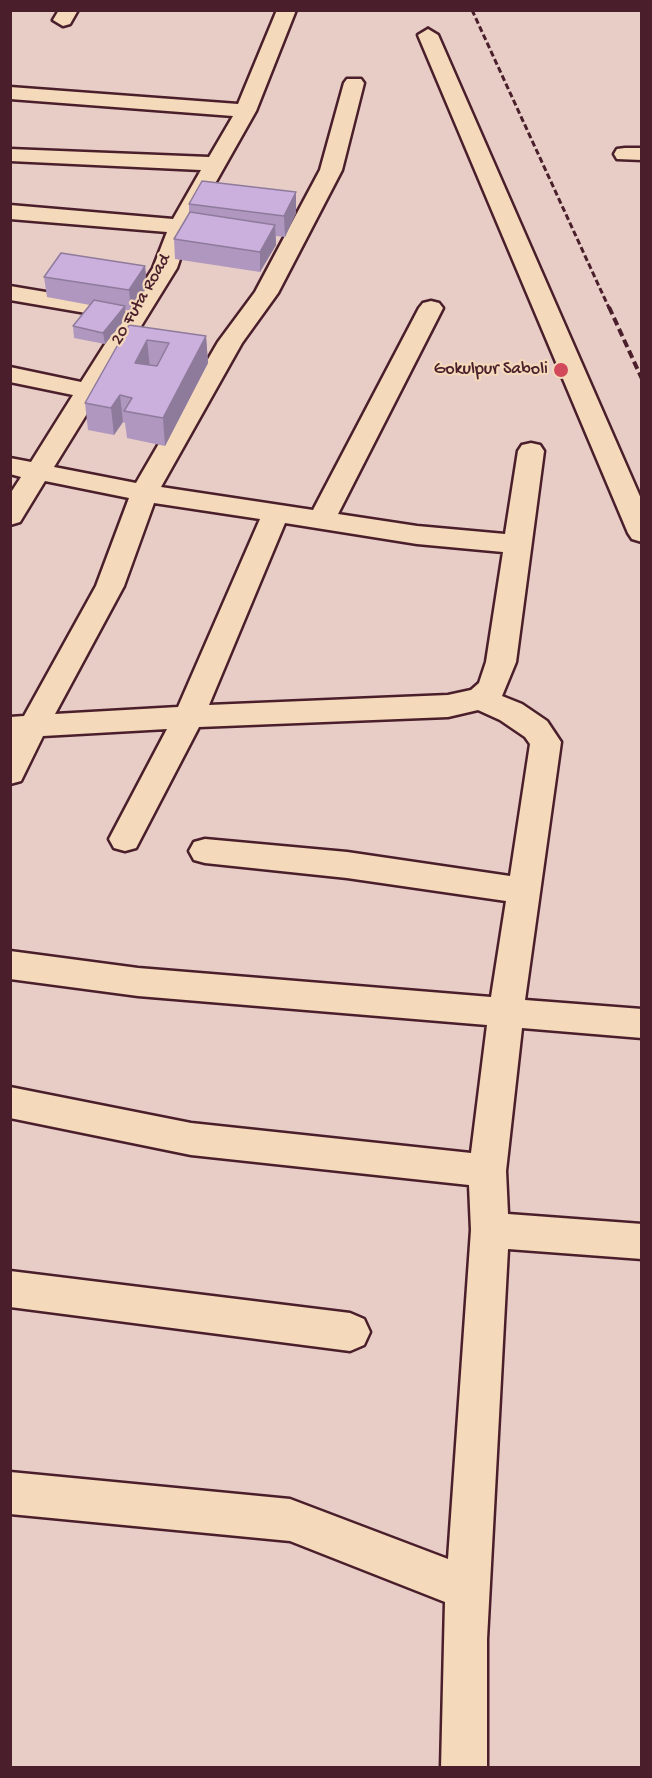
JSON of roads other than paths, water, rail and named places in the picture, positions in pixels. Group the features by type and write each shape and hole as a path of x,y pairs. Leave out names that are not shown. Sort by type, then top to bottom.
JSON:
{"street":[{"name":"20 Futa Road","path":"10,516 165,268 180,226 246,111 287,10"},
{"path":"428,35 642,533"},
{"path":"10,773 22,727 110,586 144,493 230,342 266,293 331,170 354,83"},
{"path":"10,93 246,111"},
{"path":"10,155 216,164"},
{"path":"10,212 180,226"},
{"path":"10,293 135,315"},
{"path":"321,520 430,308"},
{"path":"10,374 89,391"},
{"path":"22,727 448,706 480,699 492,688 501,662 531,451"},
{"path":"10,466 144,493 417,535 518,544"},
{"path":"125,838 189,717 276,513"},
{"path":"464,1767 468,1589 490,1230 487,1171 506,1011 546,742 536,729 511,712 480,699"},
{"path":"205,851 347,865 524,891"},
{"path":"10,965 138,982 642,1024"},
{"path":"10,1102 191,1139 487,1171"},
{"path":"490,1230 642,1242"},
{"path":"10,1289 350,1332"},
{"path":"10,1493 290,1520 468,1589"}],"railway":[{"path":"472,10 609,308"},
{"path":"609,307 642,379"}],"place":[{"name":"Gokulpur Saboli","path":"561,370"}]}
